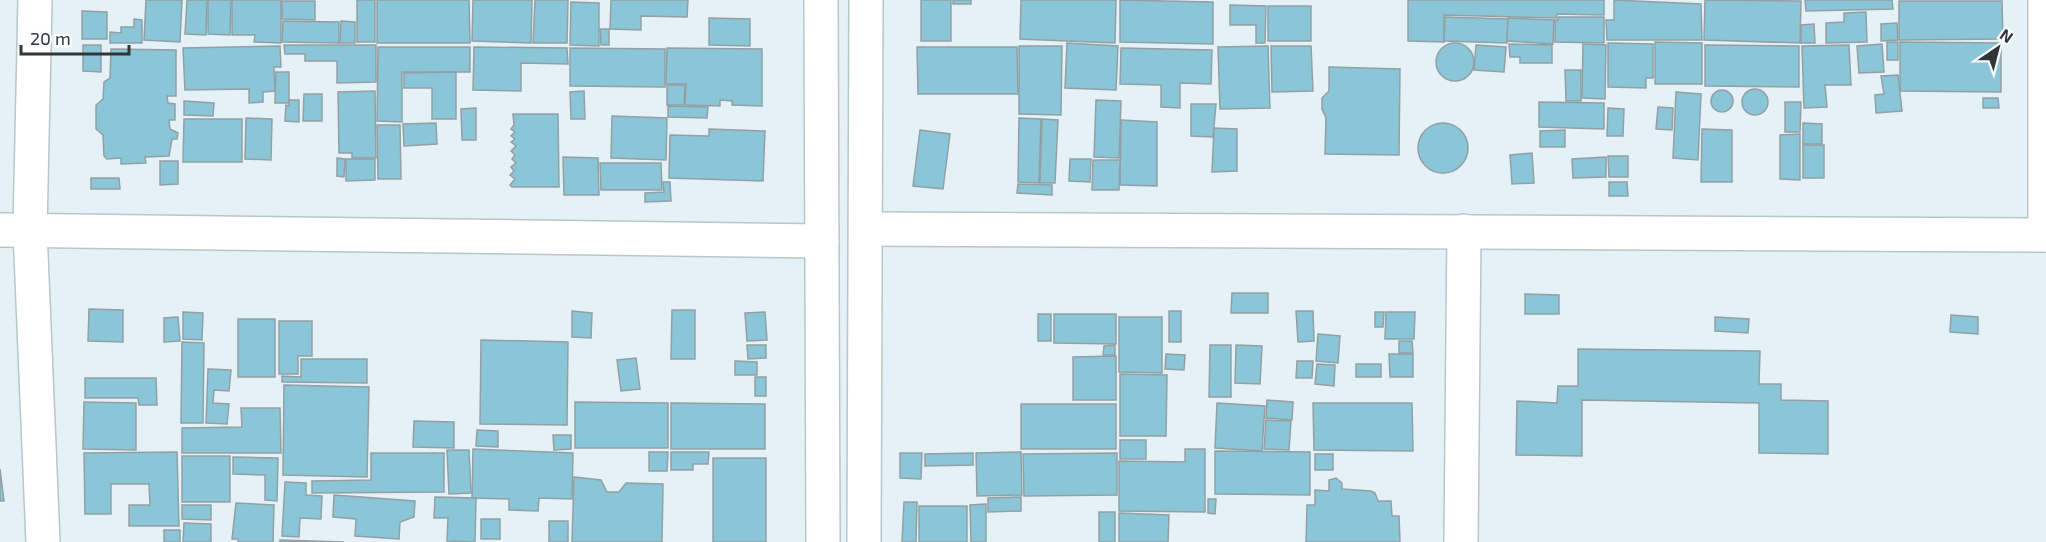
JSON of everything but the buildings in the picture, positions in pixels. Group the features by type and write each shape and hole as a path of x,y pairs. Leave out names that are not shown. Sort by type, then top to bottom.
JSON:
{"street":[{"path":"35,0 15,230 43,542"},
{"path":"821,0 823,542"},
{"path":"864,542 866,0"},
{"path":"866,230 2046,235 2045,0"},
{"path":"15,230 822,241"},
{"path":"1461,542 1464,231"}]}
